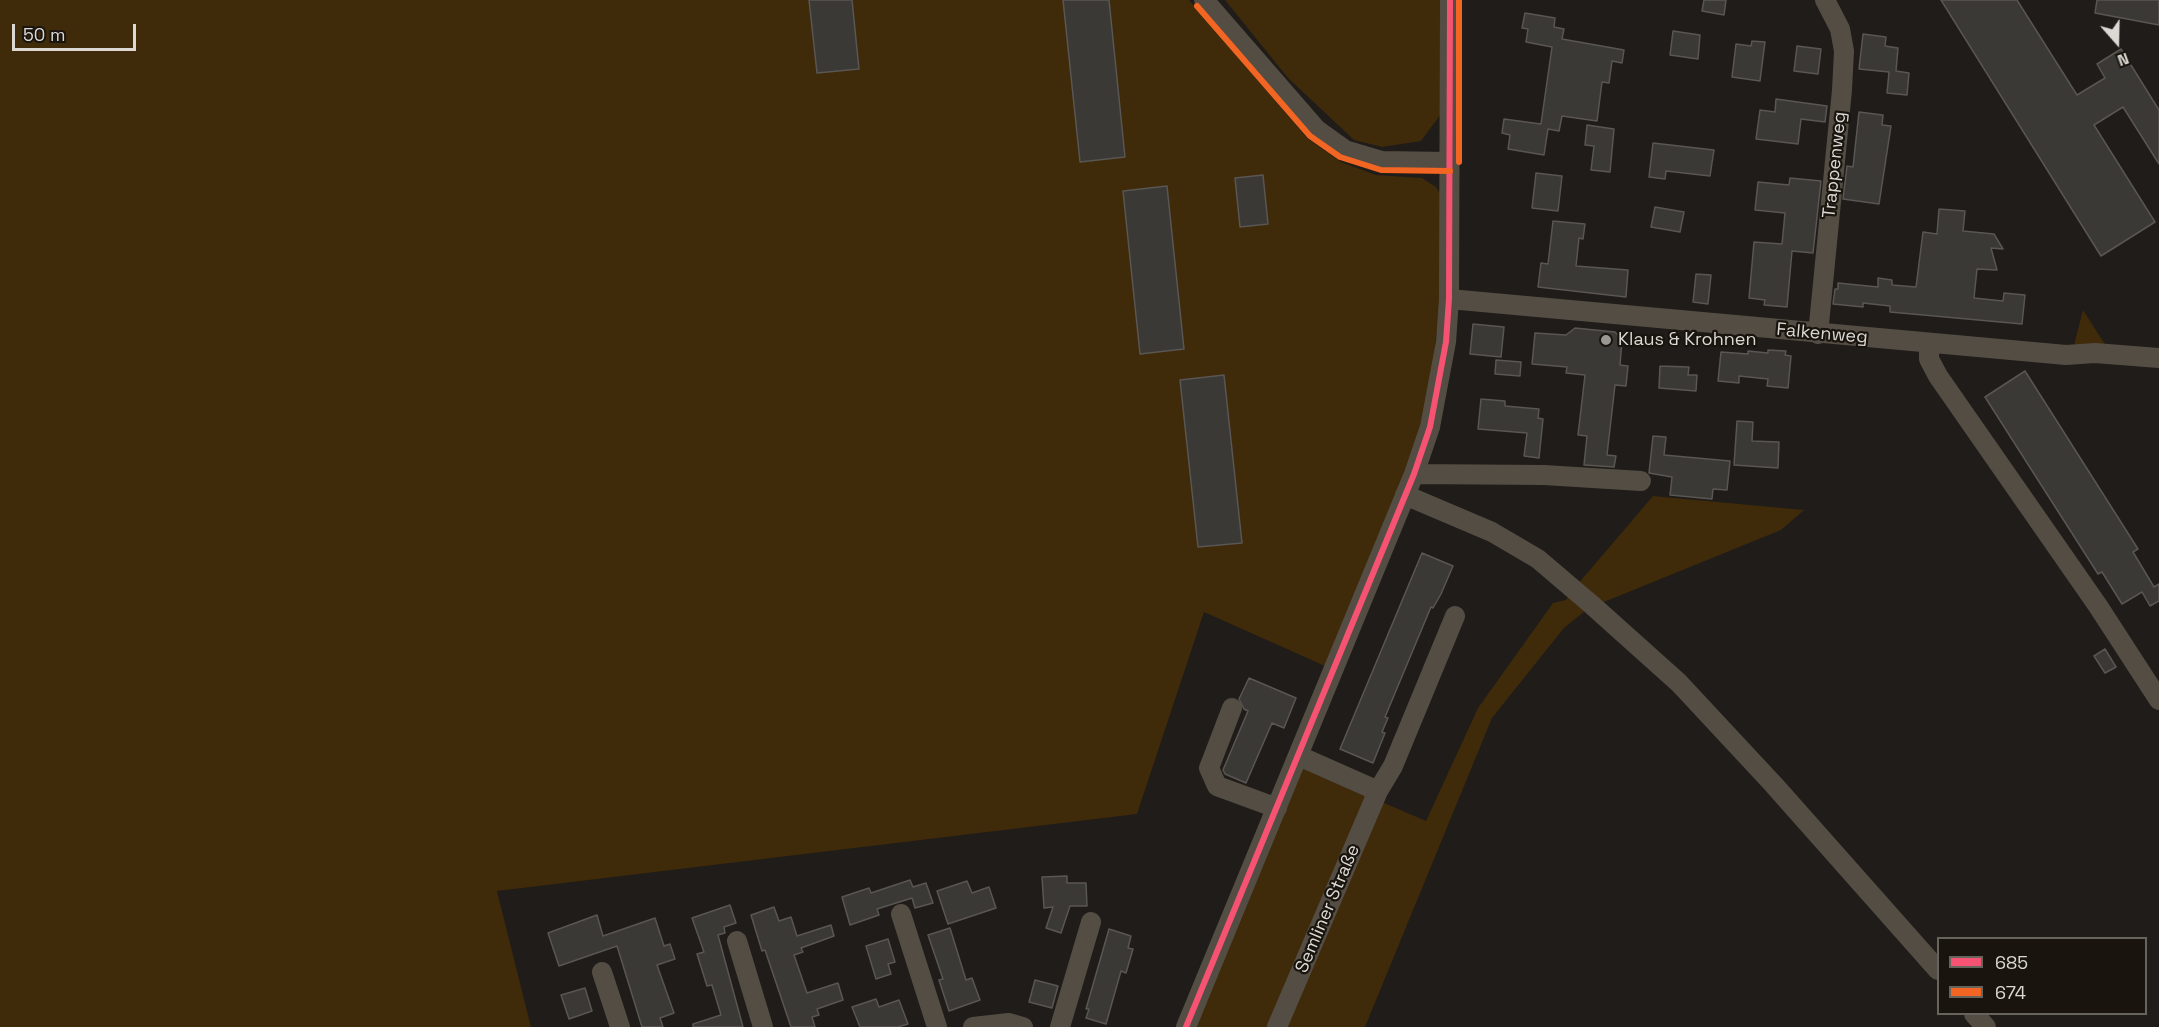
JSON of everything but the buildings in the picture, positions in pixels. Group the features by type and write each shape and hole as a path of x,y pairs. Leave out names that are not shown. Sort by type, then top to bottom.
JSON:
{"street":[{"path":"1204,0 1317,130 1345,150 1382,161 1450,162"},
{"path":"1192,1025 1277,808 1307,760 1430,427 1446,342 1449,299 1450,0"},
{"name":"Trappenweg","path":"1818,334 1844,51 1840,29 1825,0"},
{"name":"Falkenweg","path":"1449,299 2066,356 2095,353 2159,358"},
{"path":"1929,344 1929,359 1938,376 2098,606 2159,700"},
{"path":"1414,474 1544,475 1641,481"},
{"path":"1405,495 1492,532 1529,553 1592,604 1679,683 1782,793 1937,969"},
{"name":"Semliner Straße","path":"1278,1027 1455,616"},
{"path":"1232,708 1209,768 1217,786 1277,808"},
{"path":"1307,760 1378,791"},
{"path":"901,914 937,1027"},
{"path":"1060,1027 1091,922"},
{"path":"737,941 763,1027"},
{"path":"602,972 620,1027"},
{"path":"1975,1015 1986,1027"},
{"path":"973,1027 1009,1023 1023,1027"}],"shaded area":[{"path":"0,0 1189,0 1308,139 1341,162 1376,175 1422,178 1436,187 1441,195 1440,305 1430,386 1421,426 1395,501 1325,666 1204,612 1137,814 497,891 531,1027 0,1027"},
{"path":"1225,0 1440,0 1441,114 1421,141 1382,147 1354,140 1288,78"},
{"path":"2083,310 2106,346 2074,345"},
{"path":"1653,496 1804,510 1781,530 1604,602 1601,599 1595,603 1577,585"},
{"path":"1571,592 1590,607 1564,628 1492,718 1365,1027 1195,1027 1301,767 1426,821 1478,708 1553,603 1566,600"}],"transit line":[{"name":"685","path":"1186,1027 1414,474 1430,427 1446,342 1449,299 1450,0"},
{"name":"674","path":"1459,0 1459,162"},
{"name":"674","path":"1197,6 1310,136 1340,157 1381,170 1450,171"}],"place":[{"name":"Klaus & Krohnen","path":"1606,340"}]}
